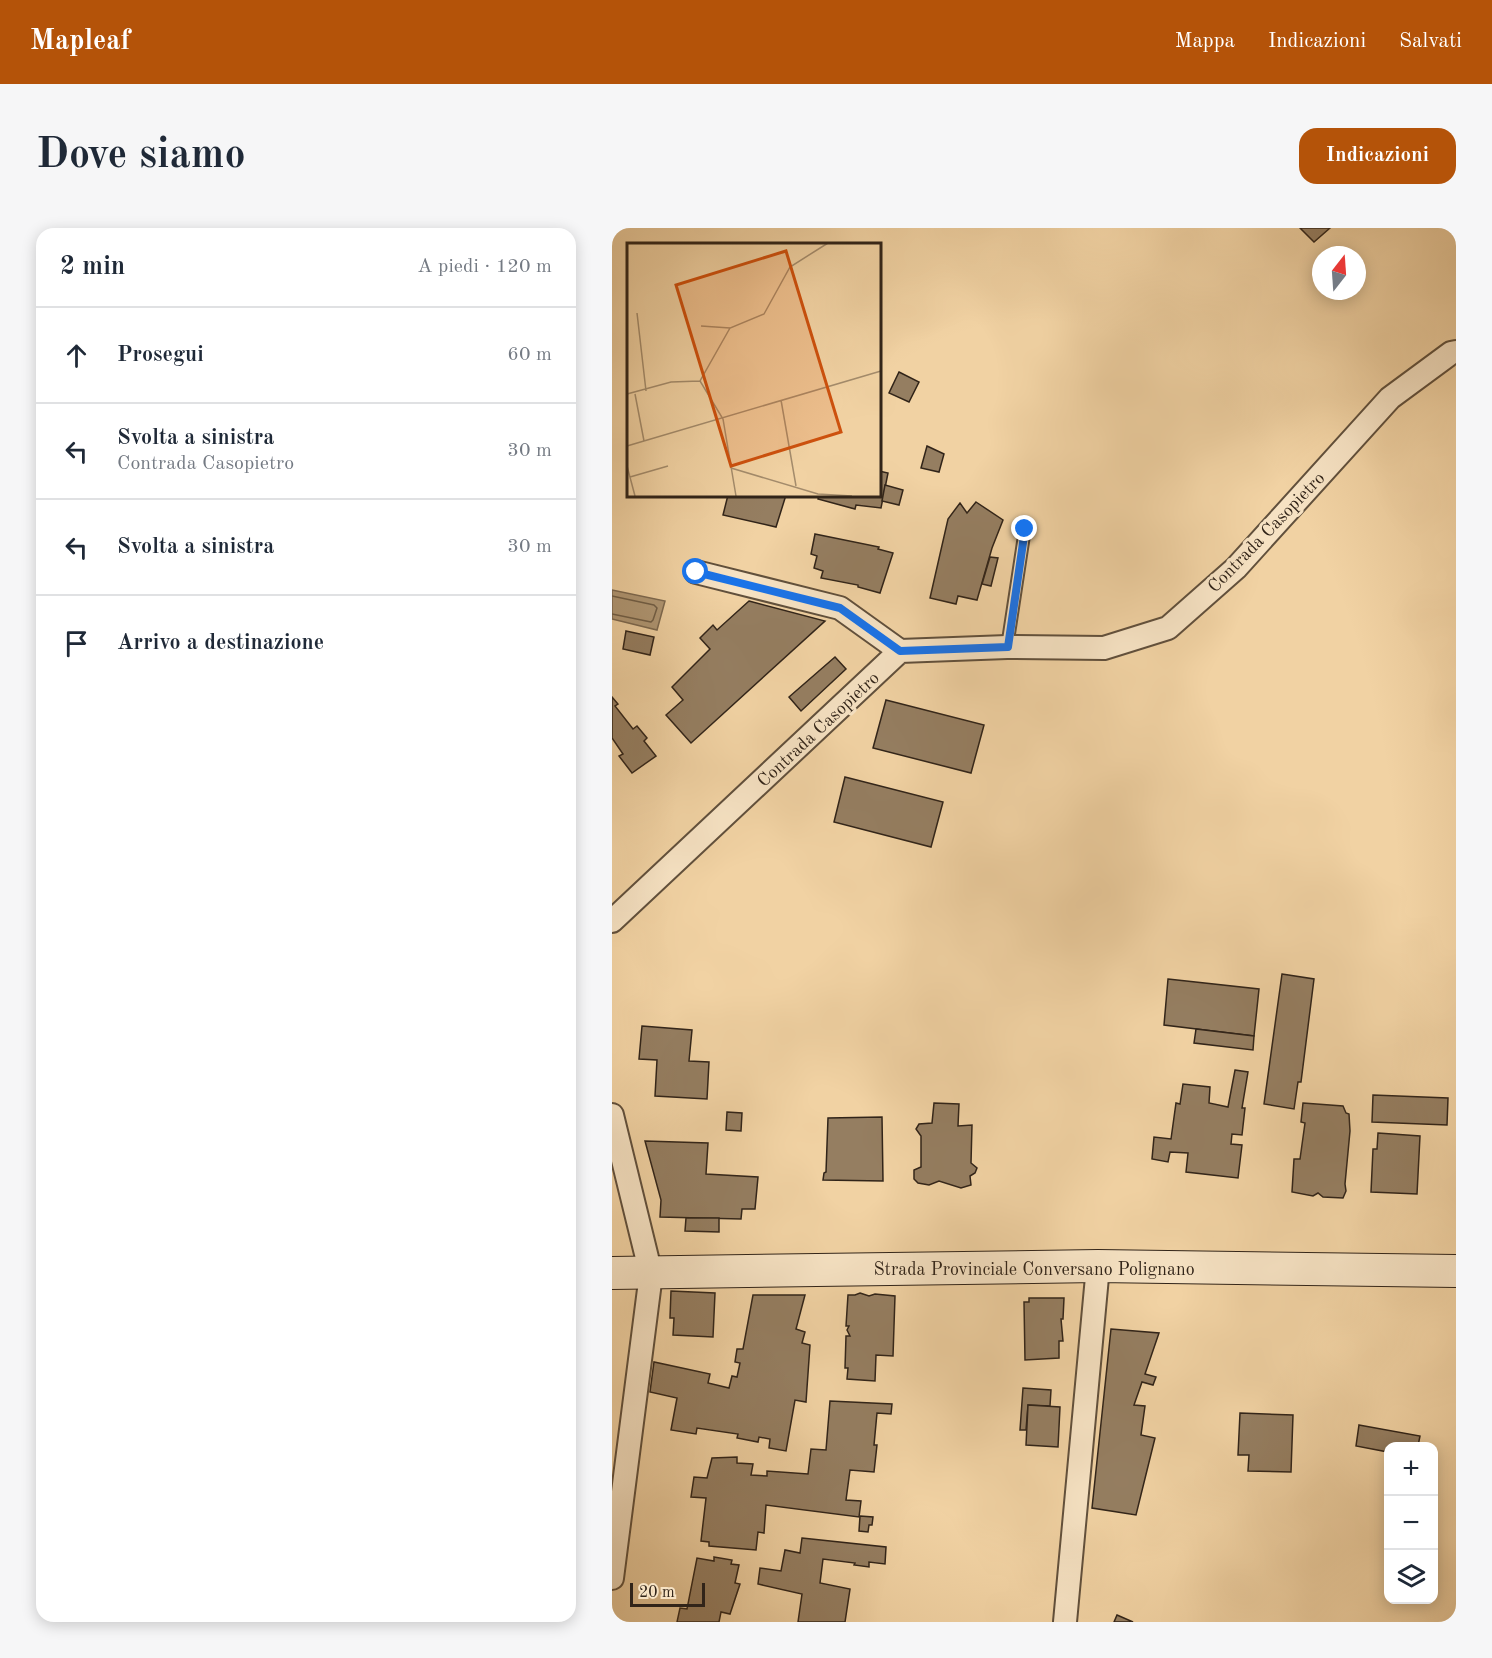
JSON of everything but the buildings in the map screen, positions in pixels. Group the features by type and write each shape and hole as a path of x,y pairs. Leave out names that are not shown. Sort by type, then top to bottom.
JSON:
{"main road":[{"name":"Strada Provinciale Conversano Polignano","path":"612,1274 1098,1266 1456,1271"}],"street":[{"name":"Contrada Casopietro","path":"612,921 900,651 1008,647 1104,648 1168,628 1236,568 1390,398 1451,353 1456,352"},
{"path":"696,572 840,608 900,651"},
{"path":"612,1115 651,1274 612,1578"},
{"path":"1065,1622 1098,1266"}],"lane":[{"path":"1008,647 1025,529"}],"water":[{"path":"612,590 665,601 657,630 612,619"}],"route":[{"path":"696,572 840,608 900,651 1008,647 1025,529"}]}
